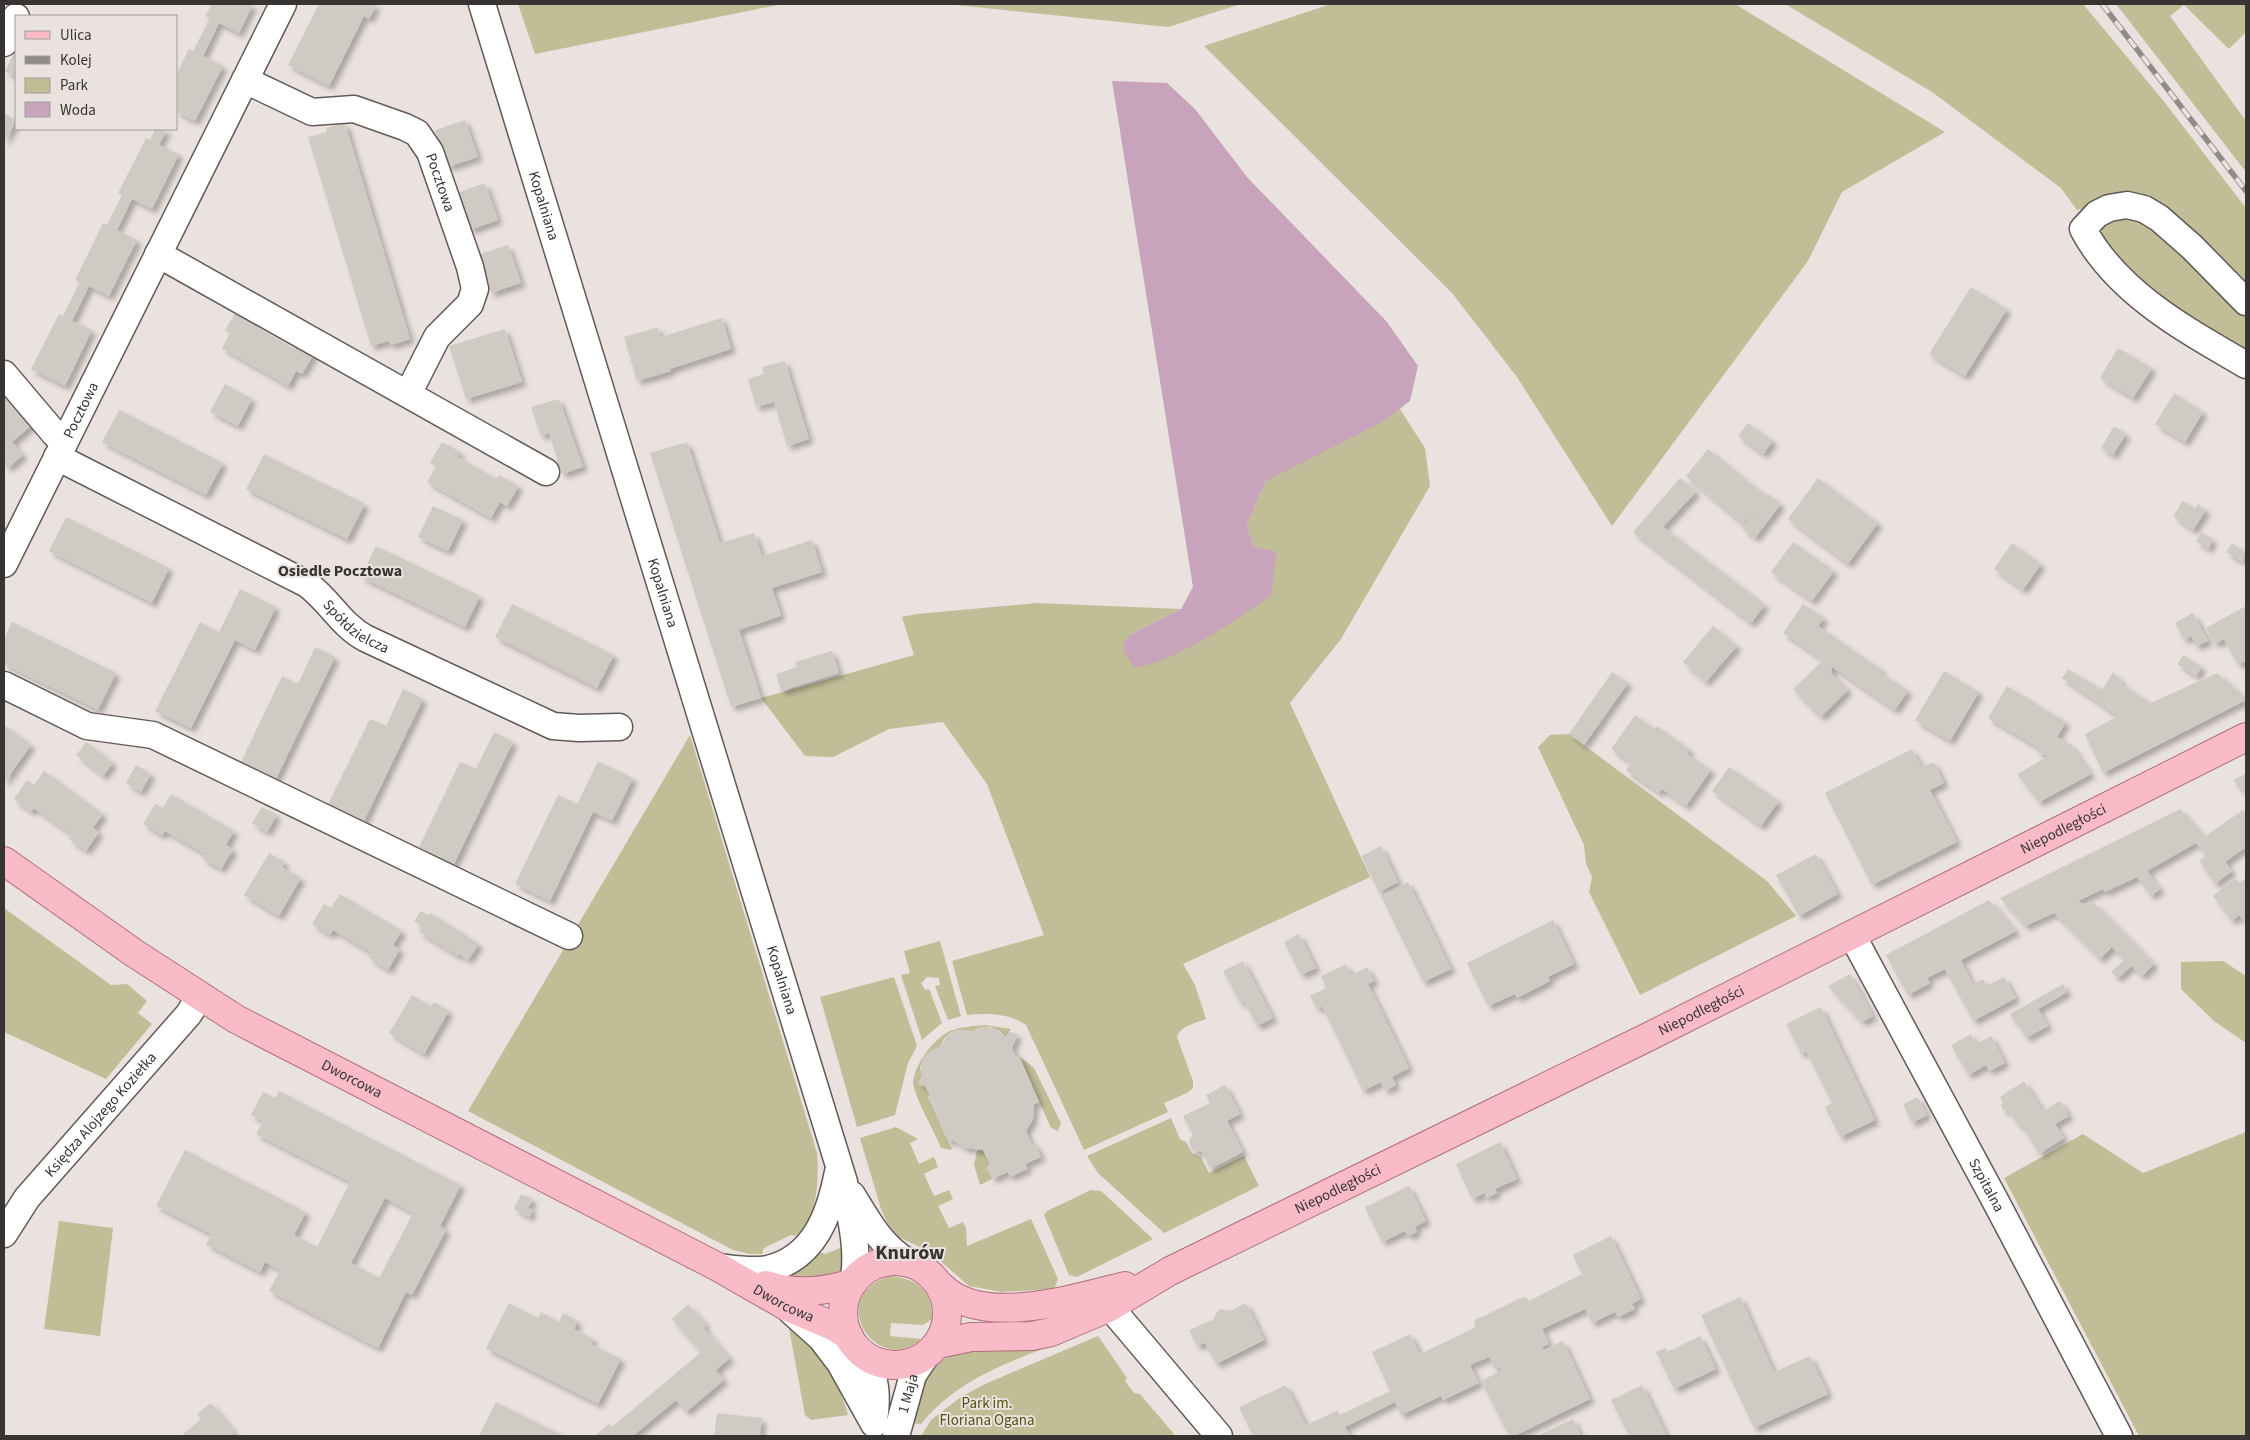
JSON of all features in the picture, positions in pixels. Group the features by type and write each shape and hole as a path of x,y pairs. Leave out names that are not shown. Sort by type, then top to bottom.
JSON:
{"main road":[{"name":"Niepodległości","path":"933,1349 971,1337 1032,1336 1051,1332 1110,1307 1153,1279 1852,935 2246,737"},
{"name":"Dworcowa","path":"4,861 200,997 236,1019 718,1267 786,1306 833,1326 856,1346"},
{"path":"892,1261 908,1262 927,1272 942,1287 946,1297 948,1318 943,1335 933,1349 913,1362 896,1365 874,1361 856,1346 843,1318 843,1308 853,1283 864,1271 877,1263 892,1261"},
{"name":"Dworcowa","path":"718,1267 770,1286 806,1293 834,1289 853,1283"},
{"name":"Niepodległości","path":"942,1287 951,1297 968,1303 991,1307 1029,1306 1059,1302 1153,1279"}],"street":[{"name":"Pocztowa","path":"4,564 283,4"},
{"name":"Kopalniana","path":"482,4 841,1174 856,1248 853,1283"},
{"path":"4,43 15,18"},
{"name":"Pocztowa","path":"244,80 312,112 354,109 405,127 417,133 430,152 470,267 475,288 470,304 437,337 408,394"},
{"path":"2246,302 2192,247 2159,218 2144,209 2127,205 2109,208 2098,214 2084,230 2103,260 2149,303 2246,365"},
{"path":"158,254 546,472"},
{"name":"Spółdzielcza","path":"4,374 54,434 60,450 307,584 320,594 351,629 365,638 544,723 564,728 619,727"},
{"path":"4,685 86,726 153,735 569,936"},
{"name":"Szpitalna","path":"1852,935 1998,1204 2117,1436"},
{"name":"Księdza Alojzego Koziełka","path":"4,1234 27,1198 188,1015 200,997"},
{"path":"718,1267 749,1271 769,1269 794,1258 812,1242 826,1216 841,1174"},
{"name":"Kopalniana","path":"841,1174 879,1238 887,1248 908,1262"},
{"path":"786,1306 821,1338 857,1391 881,1432"},
{"path":"1110,1307 1219,1436"},
{"name":"1 Maja","path":"856,1346 874,1376 876,1405 881,1432"},
{"name":"1 Maja","path":"881,1432 913,1375 933,1349"}],"green space":[{"path":"518,4 783,4 535,54"},
{"path":"946,4 1241,4 1168,27"},
{"path":"1331,4 1735,4 1945,132 1842,192 1808,261 1612,526 1517,377 1452,293 1204,46"},
{"path":"1785,4 2083,4 2162,99 2246,208 2246,294 2166,212 2096,207 2077,210 2061,188 1932,92"},
{"path":"2116,4 2246,4 2246,32 2229,49 2184,5 2170,16 2246,121 2246,172"},
{"path":"2135,214 2246,310 2246,353 2153,297 2111,252 2102,233 2103,223"},
{"path":"1400,409 1425,448 1430,486 1341,639 1290,703 1370,877 1183,964 1195,985 1206,1019 1181,1030 1177,1037 1193,1081 1193,1088 1187,1093 1164,1103 1168,1112 1084,1150 1026,1025 1005,1016 967,1015 952,961 1044,935 987,784 943,722 889,729 833,757 805,756 761,698 914,655 902,617 1037,603 1181,609 1131,634 1134,668 1254,547 1247,525 1266,481"},
{"path":"1569,734 1767,881 1796,916 1640,995 1589,892 1592,877 1586,864 1584,845 1538,747 1550,735"},
{"path":"690,735 817,1153 817,1186 813,1211 808,1222 803,1230 795,1236 791,1235 764,1248 762,1254 750,1254 733,1250 468,1111"},
{"path":"4,908 111,985 127,984 147,1001 138,1013 152,1024 106,1079 4,1032"},
{"path":"940,941 961,1016 948,1020 935,986 940,985 939,978 927,977 921,983 925,990 929,989 942,1023 922,1040 901,975 910,973 904,951"},
{"path":"2223,961 2246,976 2246,1043 2214,1021 2181,989 2181,962"},
{"path":"894,977 917,1046 908,1063 895,1115 857,1127 820,997"},
{"path":"984,1025 1011,1029 1006,1037 1000,1031 991,1027 981,1027 973,1031 958,1030 950,1033 939,1048 924,1057 920,1068 922,1075 918,1084 925,1086 930,1095 928,1097 952,1150 941,1148 914,1088 915,1072 924,1055 930,1047 944,1035 958,1029"},
{"path":"1019,1056 1034,1068 1061,1123 1058,1131 1051,1128"},
{"path":"1171,1118 1180,1139 1186,1142 1192,1153 1201,1157 1209,1173 1244,1156 1259,1186 1164,1233 1098,1173 1087,1156"},
{"path":"896,1127 918,1139 910,1143 919,1164 934,1157 938,1167 924,1174 934,1196 949,1190 953,1199 938,1206 949,1228 963,1222 966,1228 967,1246 1031,1219 1058,1279 1054,1289 1002,1292 969,1286 930,1252 899,1237 888,1224 881,1209 860,1138"},
{"path":"2246,1132 2246,1436 2139,1436 2004,1178 2083,1134 2143,1173"},
{"path":"983,1150 990,1164 987,1168 992,1179 980,1185 974,1165 977,1151"},
{"path":"1091,1190 1101,1191 1153,1239 1077,1277 1069,1275 1044,1215 1047,1211"},
{"path":"59,1221 113,1228 100,1336 44,1329"},
{"path":"848,1245 848,1264 839,1276 786,1282 789,1268 814,1250 825,1254"},
{"path":"889,1276 907,1279 921,1287 926,1293 932,1309 932,1319 923,1325 891,1323 890,1336 921,1339 905,1348 890,1349 876,1343 865,1331 859,1317 860,1301 869,1287"},
{"path":"789,1328 810,1346 826,1366 839,1389 848,1415 811,1420 805,1415"},
{"name":"Park im. Floriana Ogana","path":"1098,1336 1127,1378 1125,1381 1134,1393 1140,1394 1174,1434 1170,1436 921,1436 931,1420 961,1397 985,1384"},
{"path":"1063,1341 986,1373 951,1395 921,1424 907,1423 914,1399 923,1381 936,1366 956,1351"}],"water":[{"path":"1112,81 1167,83 1195,109 1247,177 1387,322 1418,366 1410,401 1384,421 1266,481 1247,525 1254,547 1276,552 1271,596 1187,649 1151,664 1134,668 1124,651 1124,642 1131,634 1181,609 1193,587"}],"building":[{"path":"212,4 253,4 239,33 219,23 203,56 223,66 195,121 178,113 178,71 189,49 193,51 210,18 205,16"},
{"path":"319,4 377,4 369,19 364,16 329,86 288,65"},
{"path":"15,51 15,76 5,71"},
{"path":"4,113 15,120 15,123 4,143"},
{"path":"465,120 478,157 448,167 435,130"},
{"path":"345,123 410,339 391,345 389,341 371,346 308,137 327,132 326,128"},
{"path":"155,130 166,130 159,145 179,154 152,209 132,199 117,230 137,240 109,296 89,286 72,321 92,330 65,386 31,369 59,314 63,316 80,282 75,280 103,223 107,225 122,195 118,193 146,138 150,140"},
{"path":"485,183 498,220 470,230 457,193"},
{"path":"508,245 521,283 491,293 478,255"},
{"path":"1971,287 2007,309 1965,376 1929,354"},
{"path":"237,310 255,320 253,325 293,348 296,343 314,354 302,374 296,371 288,386 222,348 230,333 225,330"},
{"path":"722,318 731,349 637,381 624,337 658,327 661,337"},
{"path":"505,329 522,382 466,399 449,346"},
{"path":"2118,348 2152,368 2133,398 2100,378"},
{"path":"785,361 809,439 787,446 774,402 756,407 748,379 764,374 762,367"},
{"path":"225,384 252,399 238,426 210,412"},
{"path":"4,389 33,424 12,442 23,455 8,468 4,463 4,458 7,456 4,452 6,445 4,442"},
{"path":"2174,393 2203,412 2185,442 2155,424"},
{"path":"559,399 583,467 562,474 549,433 541,436 531,407"},
{"path":"119,410 223,463 206,495 102,442"},
{"path":"1748,423 1773,441 1763,454 1738,436"},
{"path":"2114,426 2126,434 2113,455 2101,448"},
{"path":"442,442 460,452 458,457 497,479 499,475 519,486 507,506 500,502 491,518 427,482 436,467 430,463"},
{"path":"687,442 720,543 754,533 762,556 812,540 822,572 772,588 781,616 739,630 761,698 731,707 650,453"},
{"path":"1708,449 1766,496 1768,494 1781,504 1755,538 1742,528 1758,508 1743,524 1686,476"},
{"path":"264,454 365,504 347,539 246,489"},
{"path":"1680,478 1696,492 1663,527 1765,605 1751,623 1633,532"},
{"path":"1818,478 1878,523 1848,564 1788,519"},
{"path":"2183,501 2195,509 2198,504 2206,510 2193,530 2173,516"},
{"path":"433,506 463,520 448,551 418,537"},
{"path":"66,517 169,568 152,603 49,551"},
{"path":"2201,532 2213,540 2208,549 2196,541"},
{"path":"1793,542 1834,571 1812,601 1771,572"},
{"path":"2012,543 2041,564 2023,590 1994,569"},
{"path":"2232,543 2246,552 2243,562 2226,552"},
{"path":"376,546 480,596 465,627 361,577"},
{"path":"240,589 276,607 255,650 235,640 191,728 155,711 200,622 219,632"},
{"path":"512,604 614,655 597,688 495,637"},
{"path":"1803,604 1824,618 1818,626 1882,670 1881,673 1908,691 1895,710 1832,667 1831,673 1848,690 1821,717 1793,689 1820,663 1821,659 1783,633"},
{"path":"2246,606 2246,665 2244,661 2238,665 2224,639 2215,644 2206,628"},
{"path":"2193,613 2208,641 2196,646 2191,636 2184,640 2175,623"},
{"path":"12,622 116,673 98,710 4,664 4,639"},
{"path":"1713,626 1737,646 1706,682 1683,662"},
{"path":"315,647 335,657 276,779 241,762 282,676 298,684"},
{"path":"832,651 839,673 781,691 776,674 797,667 795,662"},
{"path":"2183,655 2202,667 2196,676 2177,664"},
{"path":"2068,669 2102,690 2113,672 2122,682 2121,684 2151,703 2217,673 2246,700 2103,773 2085,734 2118,716 2062,678"},
{"path":"1944,671 1979,692 1950,741 1915,720"},
{"path":"1612,672 1628,683 1584,745 1569,734"},
{"path":"2007,686 2066,722 2057,737 2071,745 2091,774 2039,802 2017,774 2049,756 2036,752 2039,748 1988,718"},
{"path":"403,689 423,699 364,821 328,804 370,719 386,726"},
{"path":"1635,715 1655,729 1657,726 1690,750 1687,754 1711,770 1686,806 1662,789 1659,793 1626,770 1631,763 1611,749"},
{"path":"4,725 31,745 4,783"},
{"path":"494,732 513,742 454,864 419,847 460,762 476,769"},
{"path":"86,742 113,763 103,776 76,755"},
{"path":"1912,749 1922,767 1934,762 1944,783 1930,790 1957,842 1872,885 1825,793"},
{"path":"598,761 633,778 612,821 593,812 550,901 515,884 558,795 577,804"},
{"path":"136,765 151,774 141,792 126,783"},
{"path":"1729,767 1779,801 1761,826 1712,791"},
{"path":"44,771 103,814 93,828 99,832 86,851 69,839 72,835 34,808 31,812 14,799 27,780 34,785"},
{"path":"2246,774 2246,796 2233,780"},
{"path":"171,794 234,831 226,845 233,850 221,869 203,859 205,854 165,831 162,835 143,824 155,804 163,808"},
{"path":"262,807 277,815 267,832 252,823"},
{"path":"2180,809 2204,837 2243,810 2246,814 2246,847 2225,862 2232,871 2215,884 2199,860 2206,856 2196,843 2147,871 2160,889 2151,896 2137,877 2105,892 2103,889 2078,901 2083,904 2094,903 2154,964 2142,976 2131,966 2118,978 2111,972 2125,959 2112,947 2100,959 2054,913 2025,926 2000,898"},
{"path":"1381,846 1398,882 1379,892 1361,856"},
{"path":"269,853 285,862 282,867 301,878 279,916 244,895"},
{"path":"1816,854 1838,894 1799,916 1776,875"},
{"path":"2235,878 2239,883 2246,878 2246,923 2239,915 2232,921 2213,896"},
{"path":"1408,882 1451,969 1423,982 1381,896"},
{"path":"340,894 402,931 393,945 400,949 388,970 369,958 372,953 333,930 330,935 312,924 324,904 331,908"},
{"path":"1989,900 2016,931 1961,960 1973,984 1983,979 1987,986 2004,977 2016,998 1973,1021 1945,969 1927,978 1930,983 1908,995 1886,955"},
{"path":"421,911 429,916 431,913 479,944 468,960 419,932 423,926 414,921"},
{"path":"1553,920 1574,964 1548,977 1550,981 1517,998 1515,994 1488,1006 1467,963"},
{"path":"1299,934 1316,968 1301,975 1284,942"},
{"path":"1243,961 1273,1018 1257,1026 1244,1001 1240,1003 1223,971"},
{"path":"1346,964 1351,975 1367,967 1374,981 1368,984 1409,1068 1392,1077 1396,1085 1385,1091 1381,1082 1363,1091 1322,1006 1317,1009 1310,996 1326,988 1321,976"},
{"path":"1850,974 1873,1016 1862,1022 1828,986"},
{"path":"2063,984 2067,992 2038,1009 2048,1026 2026,1038 2010,1014"},
{"path":"412,995 431,1006 434,1002 449,1011 424,1054 389,1033"},
{"path":"1821,1007 1875,1120 1840,1137 1825,1107 1832,1103 1806,1051 1801,1054 1786,1024"},
{"path":"981,1027 994,1028 1006,1037 1010,1032 1018,1034 1012,1048 1016,1057 1019,1056 1039,1102 1034,1104 1033,1119 1026,1131 1032,1145 1035,1143 1041,1157 1025,1164 1028,1169 1010,1177 1008,1172 992,1179 987,1167 990,1164 983,1150 965,1148 953,1140 948,1142 928,1097 930,1095 925,1086 918,1084 922,1075 921,1065 924,1057 939,1048 948,1035 958,1030 973,1031"},
{"path":"1971,1034 1976,1044 1991,1036 2005,1063 1989,1071 1986,1065 1968,1075 1951,1045"},
{"path":"2024,1081 2043,1111 2060,1101 2069,1116 2055,1124 2064,1138 2039,1154 2022,1125 2019,1126 2008,1110 2004,1111 2001,1106 2003,1103 2000,1097"},
{"path":"1225,1085 1240,1114 1227,1121 1243,1152 1210,1169 1202,1152 1194,1151 1191,1148 1189,1141 1193,1134 1183,1116 1210,1103 1206,1095"},
{"path":"279,1091 461,1185 440,1226 446,1230 412,1295 406,1292 378,1348 269,1291 280,1270 265,1262 260,1272 206,1244 211,1234 156,1206 185,1150 306,1212 294,1235 317,1247 350,1182 256,1134 263,1121 251,1115 263,1092 275,1098","holes":["385,1198 413,1213 379,1278 351,1263"]},
{"path":"1918,1097 1927,1115 1912,1123 1903,1104"},
{"path":"1500,1142 1517,1179 1495,1189 1497,1193 1486,1198 1485,1193 1472,1199 1456,1164"},
{"path":"1409,1186 1426,1221 1415,1227 1417,1232 1408,1236 1405,1231 1382,1242 1365,1207"},
{"path":"521,1194 533,1199 528,1208 533,1210 529,1217 514,1209"},
{"path":"1611,1236 1641,1299 1632,1304 1635,1309 1618,1317 1615,1312 1592,1323 1585,1309 1542,1329 1549,1344 1542,1347 1544,1350 1563,1341 1590,1399 1514,1436 1509,1436 1481,1381 1502,1370 1500,1367 1495,1369 1489,1357 1470,1365 1479,1383 1443,1400 1441,1396 1401,1415 1395,1402 1345,1427 1350,1436 1253,1436 1239,1407 1286,1385 1306,1425 1337,1411 1340,1415 1390,1391 1372,1352 1410,1334 1420,1354 1474,1328 1475,1320 1523,1297 1529,1301 1582,1274 1573,1255"},
{"path":"1740,1297 1774,1372 1810,1356 1828,1394 1754,1428 1701,1315"},
{"path":"509,1303 538,1318 541,1312 559,1322 563,1313 578,1321 574,1329 594,1339 591,1344 621,1359 598,1404 486,1348"},
{"path":"1246,1303 1264,1340 1216,1364 1205,1343 1197,1346 1189,1330 1214,1319 1216,1313 1221,1309 1230,1311"},
{"path":"688,1304 706,1325 704,1328 730,1358 716,1370 724,1380 686,1412 676,1400 633,1436 595,1436 609,1424 612,1427 701,1352 672,1319"},
{"path":"1700,1336 1716,1369 1674,1389 1656,1352 1665,1348 1667,1352"},
{"path":"1642,1385 1667,1436 1629,1436 1611,1400"},
{"path":"496,1402 564,1436 479,1436"},
{"path":"211,1403 235,1433 230,1436 181,1436 201,1419 197,1414"},
{"path":"717,1413 762,1418 760,1436 714,1436"},
{"path":"1573,1419 1581,1436 1537,1436"}],"railway":[{"path":"2102,4 2246,191"}],"district":[{"name":"Osiedle Pocztowa","path":"340,571"},
{"name":"Knurów","path":"910,1253"}]}
